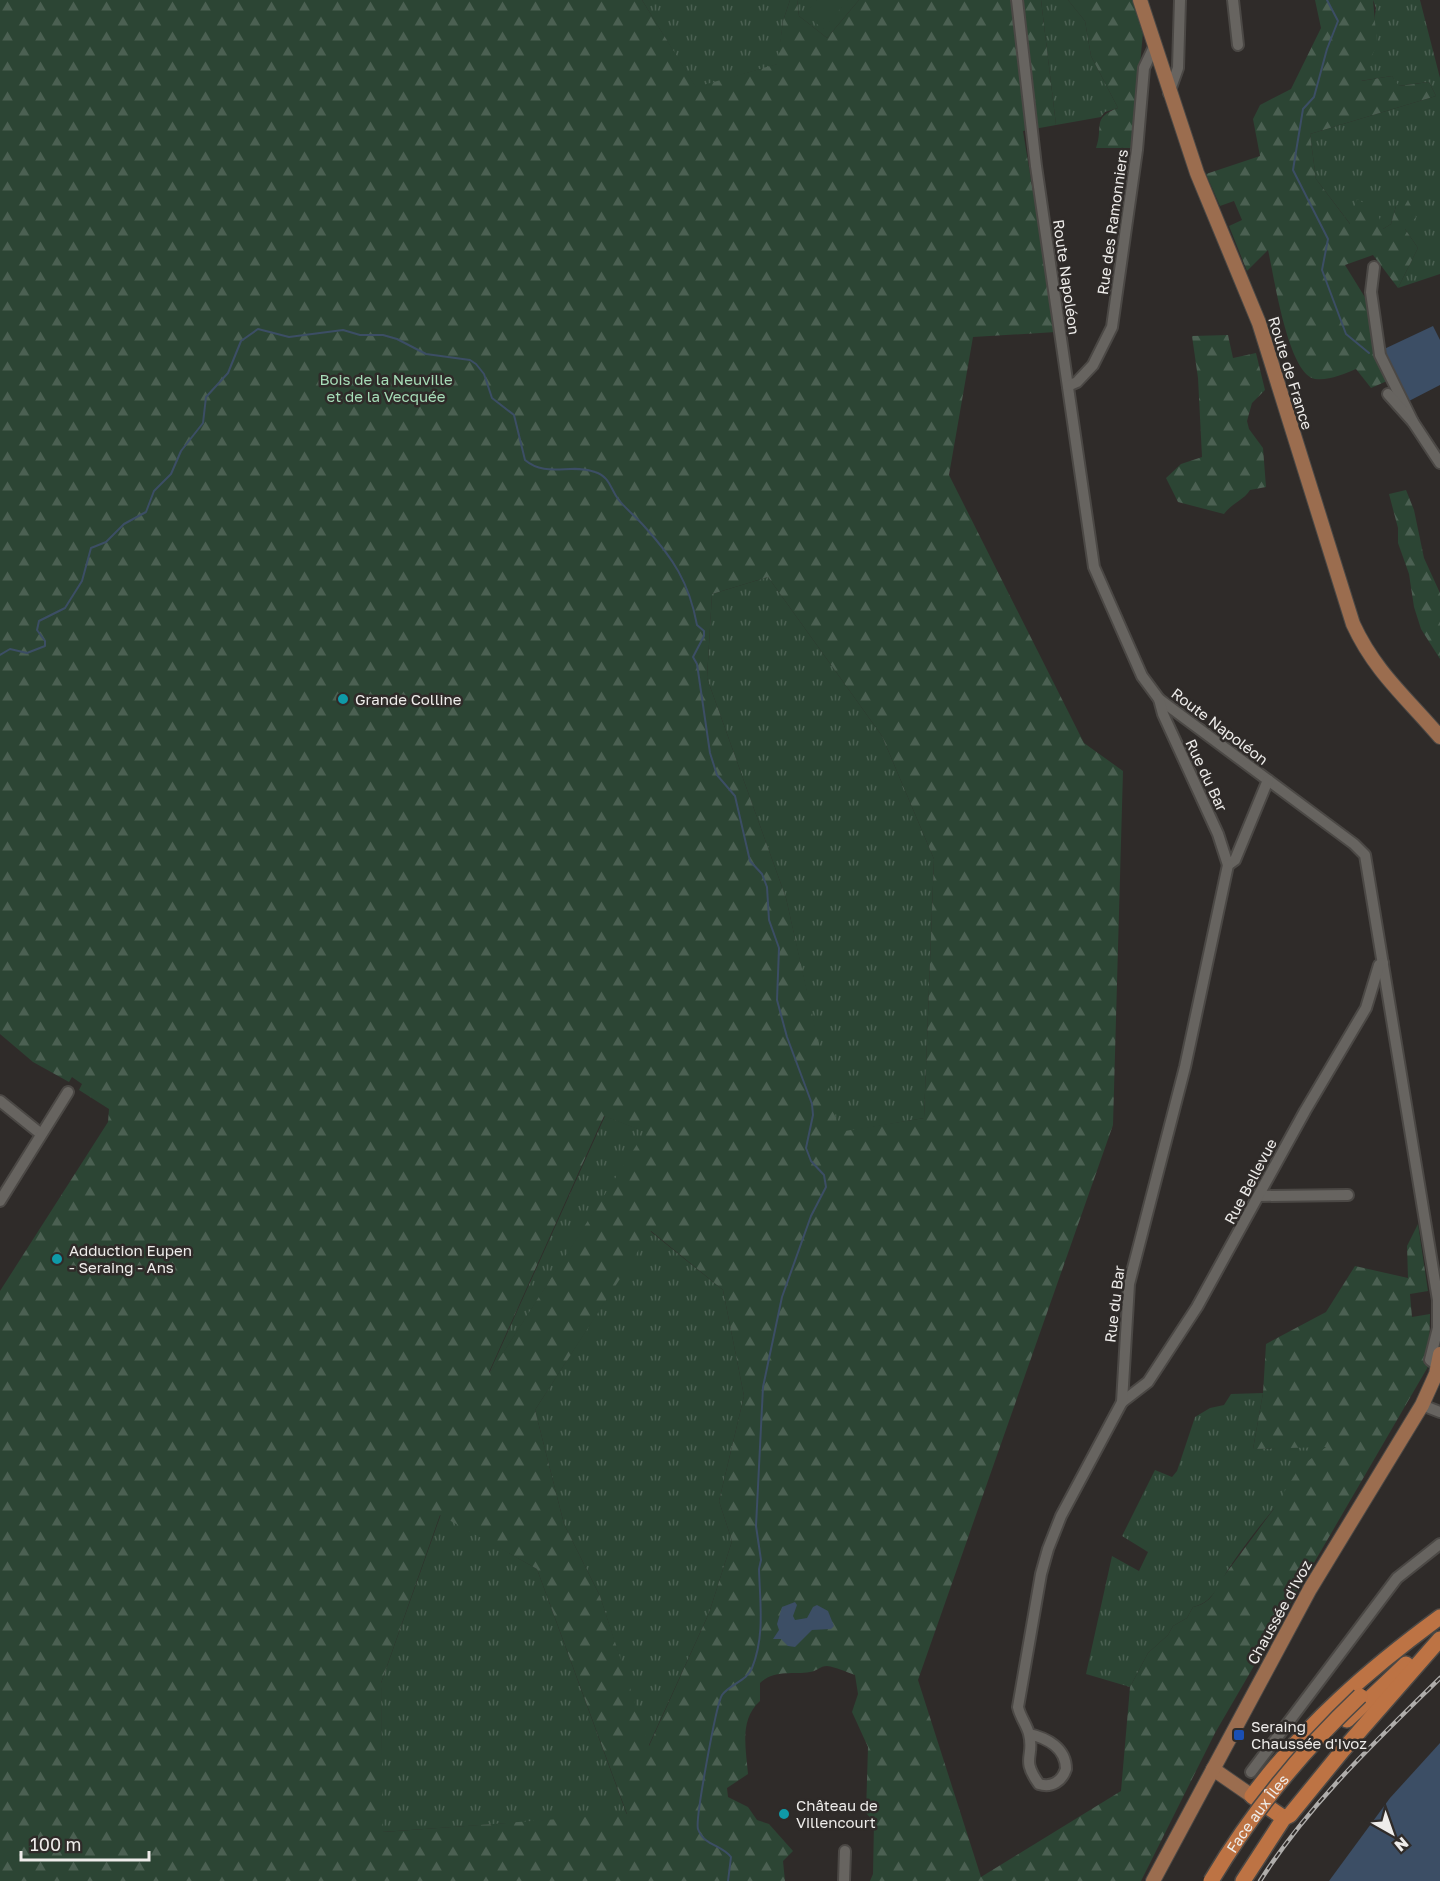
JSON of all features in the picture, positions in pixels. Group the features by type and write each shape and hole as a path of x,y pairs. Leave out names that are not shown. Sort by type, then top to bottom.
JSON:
{"highway":[{"path":"1284,1818 1252,1796 1285,1755 1336,1701 1383,1660 1440,1617"},
{"name":"Face aux Îles","path":"1211,1881 1241,1834 1283,1778 1360,1696 1440,1624"},
{"name":"Face aux Îles","path":"1221,1881 1284,1789 1347,1720 1440,1632"},
{"path":"1243,1881 1284,1818 1290,1815 1337,1756 1440,1640"}],"main road":[{"name":"Route de France","path":"1140,0 1169,93 1201,182 1259,323 1353,624 1367,651 1387,680 1440,737"},
{"name":"Chaussée d'Ivoz","path":"1153,1881 1310,1589 1422,1405 1439,1362"},
{"name":"Face aux Îles","path":"1213,1768 1252,1796"}],"street":[{"name":"Route Napoléon","path":"1017,0 1036,166 1096,577 1142,676 1159,699 1365,855 1438,1307 1438,1328 1431,1360 1439,1362"},
{"path":"1169,93 1178,68 1180,0"},
{"path":"1233,0 1238,45"},
{"name":"Rue des Ramonniers","path":"1068,386 1077,382 1093,365 1104,347 1114,318 1137,150 1144,68 1154,47"},
{"path":"1374,267 1371,292 1380,355 1413,422 1440,463"},
{"path":"1388,394 1413,422"},
{"name":"Rue du Bar","path":"1029,1734 1050,1741 1064,1757 1065,1774 1056,1783 1039,1784 1028,1767 1029,1734 1021,1719 1019,1695 1044,1563 1061,1516 1122,1402 1129,1284 1185,1067 1228,865 1218,834 1163,714 1159,699"},
{"name":"Rue du Bar","path":"1228,865 1235,860 1268,780"},
{"name":"Rue Bellevue","path":"1122,1402 1148,1382 1210,1284 1366,1008 1379,965 1383,963"},
{"path":"0,1201 68,1092"},
{"path":"0,1101 41,1134"},
{"path":"1259,1196 1348,1195"},
{"path":"1422,1405 1440,1412"},
{"path":"1251,1772 1397,1578 1440,1544"},
{"path":"844,1881 845,1851"}],"green space":[{"name":"Bois de la Neuville et de la Vecquée","path":"0,0 642,0 696,87 777,64 783,21 790,0 797,0 799,16 827,38 859,0 1041,0 1056,125 1023,131 1056,332 973,337 949,475 1084,743 1123,771 1113,1125 918,1680 981,1877 1121,1791 1130,1687 1148,1653 1168,1635 1173,1626 1187,1618 1193,1607 1206,1602 1212,1596 1218,1584 1273,1510 1299,1468 1326,1447 1253,1449 1263,1393 1266,1344 1326,1312 1355,1266 1408,1278 1407,1246 1418,1224 1428,1291 1410,1294 1412,1317 1430,1314 1429,1365 1215,1733 1141,1881 870,1881 873,1874 874,1822 866,1813 868,1747 852,1712 858,1694 855,1675 827,1666 810,1672 778,1674 760,1683 760,1701 753,1709 746,1726 748,1774 727,1788 728,1797 748,1807 757,1820 769,1824 793,1851 783,1861 785,1881 0,1881 0,1291 108,1122 109,1109 79,1090 82,1084 72,1077 69,1082 33,1062 0,1034","holes":["768,577 882,736 934,859 924,1118 839,1132 786,898 707,678 712,594","604,1116 645,1132 490,1373","651,1231 723,1290 744,1396 719,1501 732,1541 709,1613 649,1746 600,1596 564,1524 535,1410","440,1515 537,1569 627,1814 383,1832 381,1683"]},
{"path":"642,0 790,0 783,21 778,64 696,88"},
{"path":"797,0 859,0 827,38 799,16"},
{"path":"817,0 848,0 823,29 805,14"},
{"path":"1041,0 1068,0 1085,21 1091,56 1118,108 1105,112 1101,117 1056,125"},
{"path":"1068,0 1135,0 1143,33 1132,148 1096,148 1101,119 1118,108 1091,56 1085,21"},
{"path":"1315,0 1373,0 1377,44 1361,81 1392,76 1399,86 1429,82 1436,96 1310,134 1316,179 1350,224 1357,199 1377,211 1383,229 1391,224 1396,206 1408,200 1416,217 1405,229 1418,248 1398,288 1373,255 1345,265 1366,299 1374,355 1387,381 1371,388 1356,369 1325,379 1315,379 1305,373 1290,343 1278,301 1268,250 1247,271 1229,226 1242,220 1234,201 1220,206 1206,174 1260,156 1253,119 1260,105 1291,89 1321,28"},
{"path":"1373,0 1420,0 1440,78 1440,274 1398,288 1418,248 1405,229 1396,206 1391,224 1383,229 1351,225 1316,179 1310,134 1436,96 1429,82 1398,86 1392,76 1360,81 1368,63 1376,8"},
{"path":"1228,335 1233,358 1256,353 1265,390 1252,403 1247,421 1249,429 1263,448 1266,487 1250,490 1224,514 1178,502 1166,478 1181,464 1202,457 1198,378 1192,336"},
{"path":"1406,490 1414,510 1424,558 1440,593 1440,659 1421,629 1414,607 1409,574 1398,543 1398,528 1389,494"},
{"path":"768,577 882,736 934,859 924,1118 838,1133 786,898 707,678 712,594"},
{"path":"605,1116 646,1132 487,1378"},
{"path":"650,1231 723,1290 744,1396 719,1501 732,1541 709,1613 648,1747 600,1596 564,1524 535,1410"},
{"path":"1263,1393 1253,1449 1327,1446 1252,1536 1211,1597 1193,1607 1187,1618 1173,1626 1168,1635 1148,1653 1130,1687 1086,1674 1112,1556 1139,1571 1148,1552 1122,1536 1155,1470 1172,1477 1177,1471 1195,1417 1210,1408 1224,1405 1231,1394"},
{"path":"441,1514 537,1569 627,1815 382,1832 381,1683"}],"water":[{"path":"1433,326 1440,340 1440,385 1409,401 1382,350"},
{"path":"795,1602 797,1605 793,1616 795,1620 807,1618 813,1607 817,1605 828,1611 834,1626 831,1629 812,1630 795,1647 788,1646 781,1639 773,1639 779,1630 777,1624 782,1607"},
{"path":"1440,1743 1440,1881 1329,1881 1390,1798"}],"waterway":[{"path":"1327,0 1338,21 1327,49 1314,97 1303,109 1293,170 1328,239 1322,270 1346,334 1369,353"},
{"path":"0,655 10,649 27,653 45,646 45,641 37,630 39,621 65,608 82,581 91,548 106,542 124,524 146,512 154,491 171,474 181,451 203,423 206,397 228,373 241,341 258,329 289,337 343,330 360,335 383,335 397,339 426,354 470,360 484,374 492,398 514,415 525,460 541,468 577,469 600,474 609,483 618,499 654,538 678,571 694,610 697,625 704,631 704,636 693,657 697,664 710,753 717,775 735,796 750,861 762,874 767,887 769,920 779,948 777,1000 787,1037 812,1104 813,1115 806,1148 811,1161 824,1175 826,1187 811,1216 782,1297 763,1387 756,1526 761,1560 759,1644 750,1672 729,1688 722,1695 719,1703 700,1806 698,1829 701,1835 731,1857 728,1881"}],"railway":[{"path":"1260,1881 1321,1800 1367,1750 1440,1678"}],"place":[{"name":"Grande Colline","path":"343,699"},
{"name":"Adduction Eupen - Seraing - Ans","path":"57,1259"},
{"name":"Seraing Chaussée d'Ivoz","path":"1239,1735"},
{"name":"Château de Villencourt","path":"784,1814"}]}
